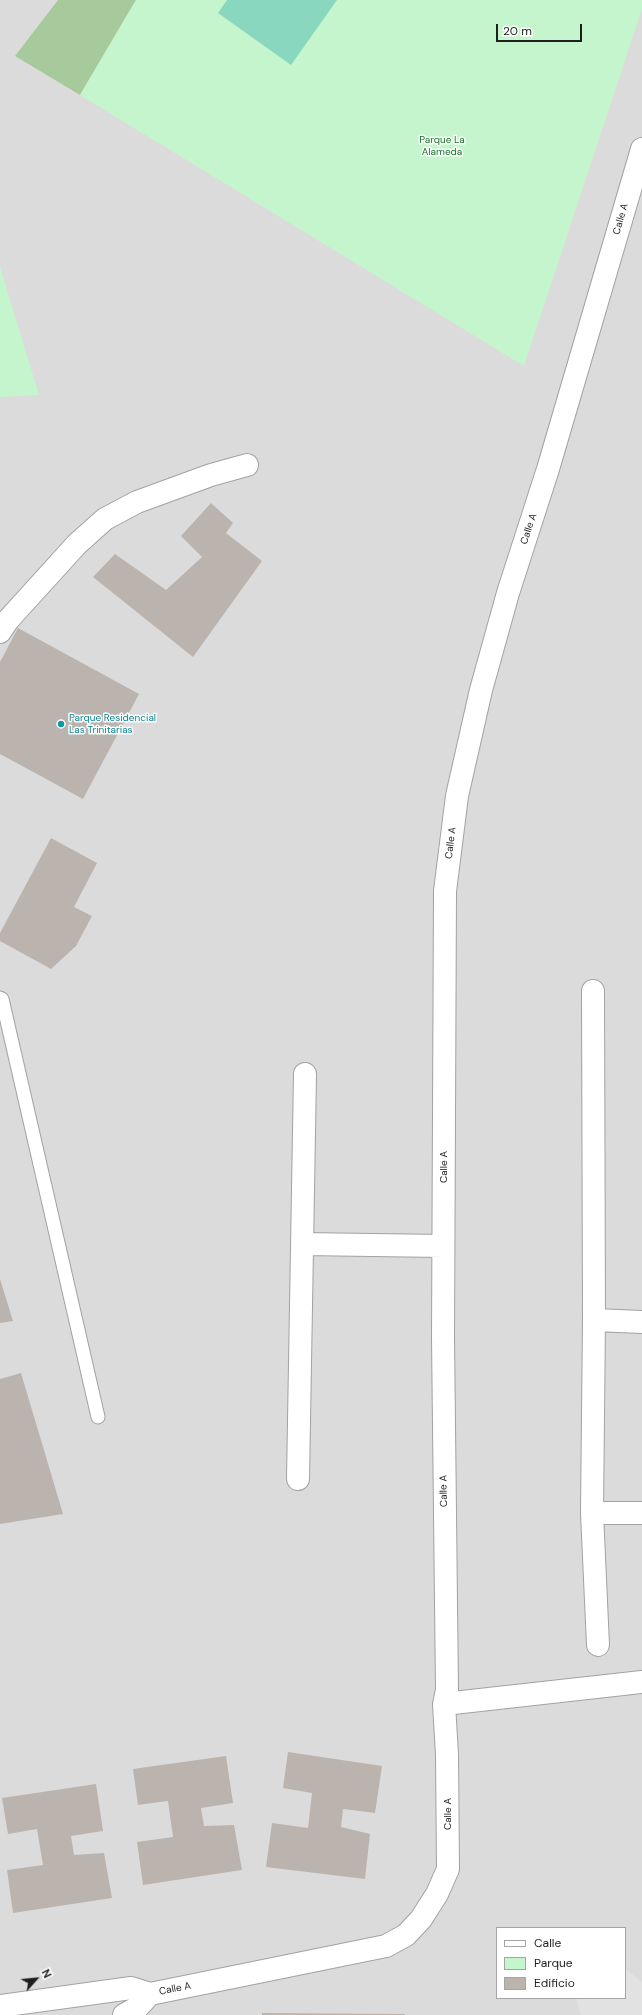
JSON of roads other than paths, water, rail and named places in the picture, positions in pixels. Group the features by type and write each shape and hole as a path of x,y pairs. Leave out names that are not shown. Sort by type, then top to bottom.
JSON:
{"street":[{"name":"Calle A","path":"0,2007 131,1988 150,1994 386,1946 406,1935 421,1919 437,1894 448,1869 447,1755 444,1704 447,1690 443,1246 445,891 458,796 481,690 508,593 548,470 642,148"},
{"path":"0,632 8,620 72,550 105,518 137,502 211,475 247,465"},
{"path":"593,991 594,1320 592,1513 598,1645"},
{"path":"298,1479 305,1074"},
{"path":"302,1244 443,1246"},
{"path":"594,1320 642,1322"},
{"path":"592,1513 642,1513"},
{"path":"444,1704 642,1682"},
{"name":"Calle A","path":"124,2015 138,2007 150,1994"},
{"path":"0,2007 15,2015"}],"lane":[{"path":"0,998 2,999 98,1417"}],"place":[{"name":"Parque Residencial Las Trinitarias","path":"61,724"}],"park label":[{"name":"Parque La Alameda","path":"442,146"}]}
